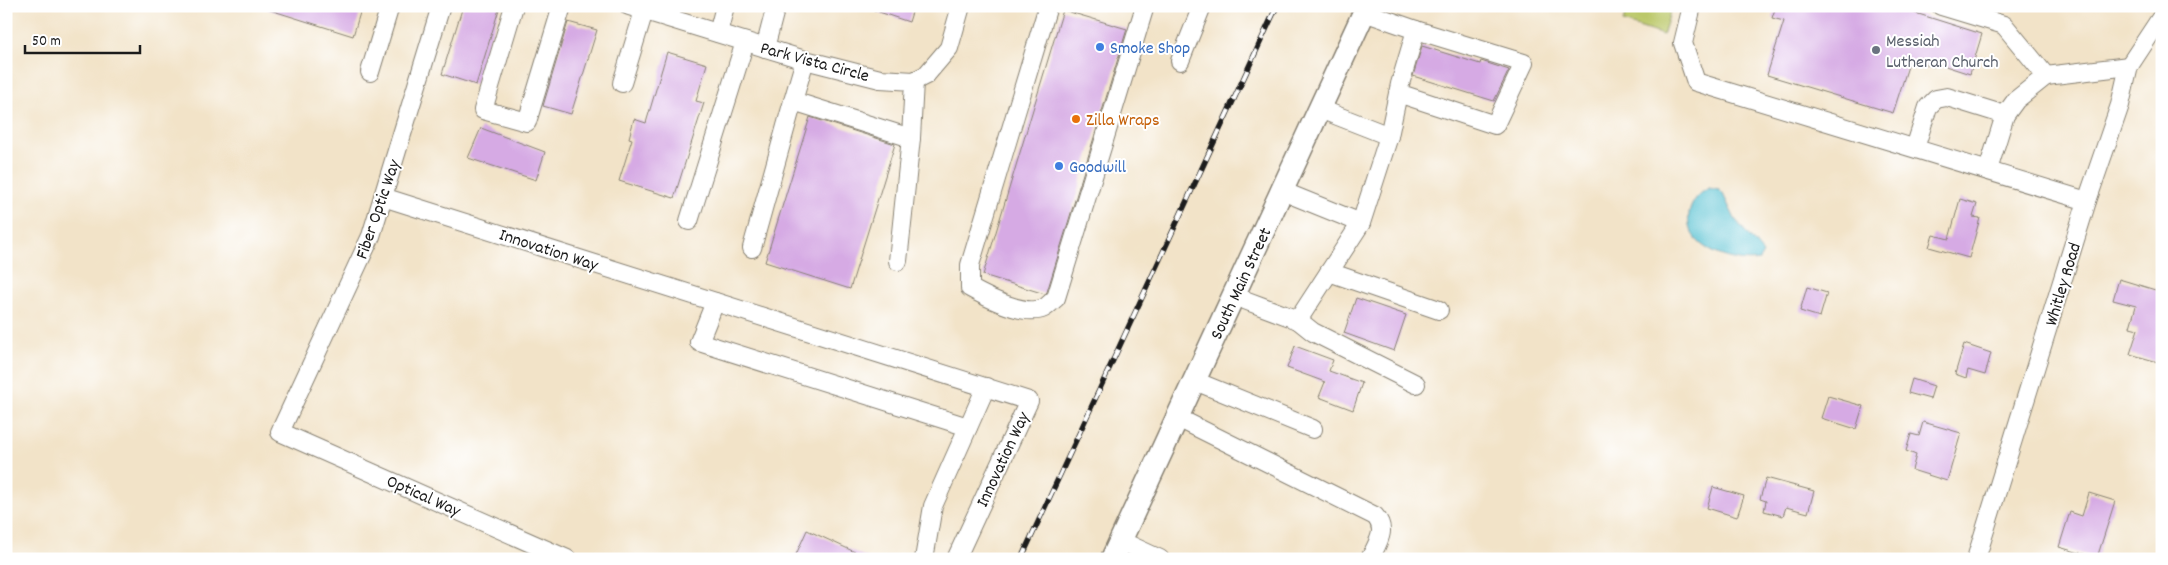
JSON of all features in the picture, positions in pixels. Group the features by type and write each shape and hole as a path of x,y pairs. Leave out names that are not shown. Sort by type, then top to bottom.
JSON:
{"main road":[{"name":"South Main Street","path":"1117,550 1365,9"}],"street":[{"path":"370,72 390,6"},
{"name":"Fiber Optic Way","path":"280,432 371,236 441,6"},
{"path":"514,6 483,110 527,122 562,6"},
{"path":"718,33 725,6"},
{"path":"765,48 776,6"},
{"path":"898,261 911,138 914,80 926,75 949,48 961,6"},
{"path":"1048,6 970,265 970,288 991,300 1018,309 1042,309 1056,298 1145,6"},
{"path":"1180,61 1202,6"},
{"path":"1692,6 1684,43 1696,82 2087,201"},
{"path":"1941,6 2004,25 2046,76"},
{"path":"622,83 637,8"},
{"name":"Park Vista Circle","path":"637,8 805,60 880,79 914,80"},
{"path":"1365,9 1416,30 1524,63 1496,126 1398,93"},
{"name":"Whitley Road","path":"1976,559 2087,201 2120,105 2129,66 2162,16"},
{"path":"1298,320 1361,223 1389,136 1398,93 1416,30"},
{"path":"690,222 745,42"},
{"path":"752,248 805,60"},
{"path":"1988,170 2005,115 2016,100 2046,76 2129,66"},
{"path":"1915,148 1928,107 1936,99 1947,97 2005,115"},
{"path":"793,101 911,138"},
{"path":"1320,109 1389,136"},
{"path":"1282,191 1361,223"},
{"name":"Innovation Way","path":"383,197 1029,401 956,559"},
{"path":"1329,272 1439,310"},
{"path":"1234,296 1298,320 1313,332 1416,384"},
{"path":"715,302 699,342 968,428"},
{"path":"1195,381 1313,429"},
{"path":"924,559 932,506 986,388"},
{"path":"1178,418 1375,516 1381,523 1382,530 1370,559"},
{"name":"Optical Way","path":"280,432 567,559"},
{"path":"1117,550 1160,559"}],"green space":[{"path":"1628,6 1672,6 1663,35 1623,22"}],"water":[{"path":"1709,188 1719,190 1723,194 1735,219 1763,253 1759,260 1747,261 1721,255 1709,250 1691,232 1688,220 1691,207 1698,196"}],"building":[{"path":"268,6 362,6 353,36 267,9"},
{"path":"463,6 500,6 476,85 442,74"},
{"path":"870,6 914,6 909,22 870,9"},
{"name":"Messiah Lutheran Church","path":"1776,6 1893,6 1982,34 1970,74 1936,63 1934,67 1910,60 1893,113 1767,75 1784,21 1772,18"},
{"path":"1063,10 1127,29 1045,294 983,275"},
{"path":"568,22 597,30 571,114 543,106"},
{"path":"1422,46 1480,64 1481,61 1509,70 1494,101 1413,76"},
{"path":"667,52 707,64 696,101 704,103 674,198 619,181 632,139 629,138 634,119 646,123"},
{"path":"810,117 895,144 850,289 765,262"},
{"path":"481,128 545,152 536,180 468,158"},
{"path":"1960,199 1977,204 1973,217 1980,218 1969,258 1929,247 1933,235 1949,239"},
{"path":"2119,279 2162,292 2162,349 2158,362 2130,354 2138,329 2130,327 2136,306 2113,300"},
{"path":"1807,287 1827,293 1820,317 1800,311"},
{"path":"1356,298 1406,315 1394,351 1344,333"},
{"path":"1964,344 1991,353 1985,375 1968,370 1966,378 1955,374"},
{"path":"1295,346 1333,360 1329,371 1362,383 1353,410 1319,397 1325,382 1287,368"},
{"path":"1912,379 1934,386 1930,399 1908,393"},
{"path":"1828,396 1863,406 1856,429 1821,418"},
{"path":"1923,422 1961,433 1947,481 1912,470 1916,455 1906,451 1911,434 1919,436"},
{"path":"1766,478 1814,491 1808,513 1786,507 1783,516 1764,511 1766,501 1760,499"},
{"path":"1713,487 1744,496 1737,517 1707,508"},
{"path":"2089,493 2115,501 2097,558 2059,547 2070,512 2082,516"},
{"path":"807,530 870,559 794,559"}],"railway":[{"path":"1021,559 1277,6"}],"place":[{"name":"Smoke Shop","path":"1100,47"},
{"name":"Messiah Lutheran Church","path":"1876,50"},
{"name":"Zilla Wraps","path":"1076,119"},
{"name":"Goodwill","path":"1059,166"}]}
